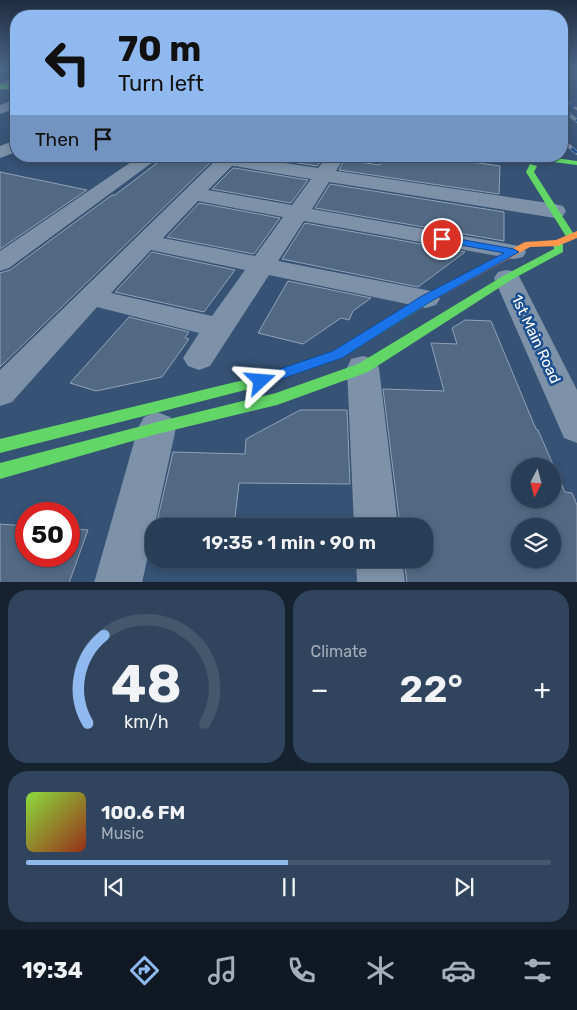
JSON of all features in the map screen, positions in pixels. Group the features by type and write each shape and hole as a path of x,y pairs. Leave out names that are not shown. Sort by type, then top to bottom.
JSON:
{"main road":[{"path":"0,471 157,428 277,399 364,368 511,265 528,244 558,243 574,235 543,173 531,162"},
{"path":"0,446 261,381 337,355 426,299 511,265 559,250 558,243"}],"street":[{"path":"0,262 143,162"},
{"path":"0,392 193,194 229,162"},
{"path":"271,162 330,165 560,208"},
{"path":"199,358 330,165"},
{"path":"193,194 297,214 511,265"},
{"path":"146,242 426,299"},
{"name":"1st Main Road","path":"511,265 577,427"},
{"path":"91,297 219,328"},
{"path":"364,368 375,518"},
{"path":"118,582 157,428"},
{"path":"380,568 381,582"}],"building":[{"path":"158,162 211,162 0,367 0,273 10,270 112,195 115,195"},
{"path":"291,162 320,162 317,166"},
{"path":"343,162 380,165 381,162 472,162 500,166 499,194 339,170"},
{"path":"233,168 308,180 291,203 212,189"},
{"path":"0,172 87,190 0,249"},
{"path":"330,184 504,212 504,241 315,208"},
{"path":"199,203 280,218 254,254 167,237"},
{"path":"305,223 465,252 418,287 282,259"},
{"path":"152,252 235,270 204,312 115,292"},
{"path":"288,281 371,298 353,311 349,320 341,318 303,344 258,333"},
{"path":"129,317 189,332 185,338 189,339 162,377 96,391 70,383"},
{"path":"465,320 491,321 536,429 550,458 511,458 511,508 561,508 561,483 565,492 572,493 577,505 577,582 407,582 405,568 433,568 433,518 399,518 383,389 444,391 431,343 457,344 452,328"},
{"path":"300,410 347,410 350,484 239,483 235,518 158,518 173,452 245,454 246,439"},
{"path":"0,524 15,525 15,567 75,567 69,582 0,582"},
{"path":"80,529 88,530 80,552"}],"railway":[{"path":"568,102 577,109"},
{"path":"568,114 577,121"},
{"path":"568,145 577,153"}],"traffic: fast":[{"path":"568,162 577,163"},
{"path":"533,166 530,172 570,236"},
{"path":"0,471 157,428 277,399 363,368 507,278 559,250 558,243"},
{"path":"0,446 261,381 337,355 432,296"}],"traffic: slow":[{"path":"432,296 528,244 558,243 577,234"}],"route":[{"path":"261,381 337,355 426,299 514,252 442,239"}]}
